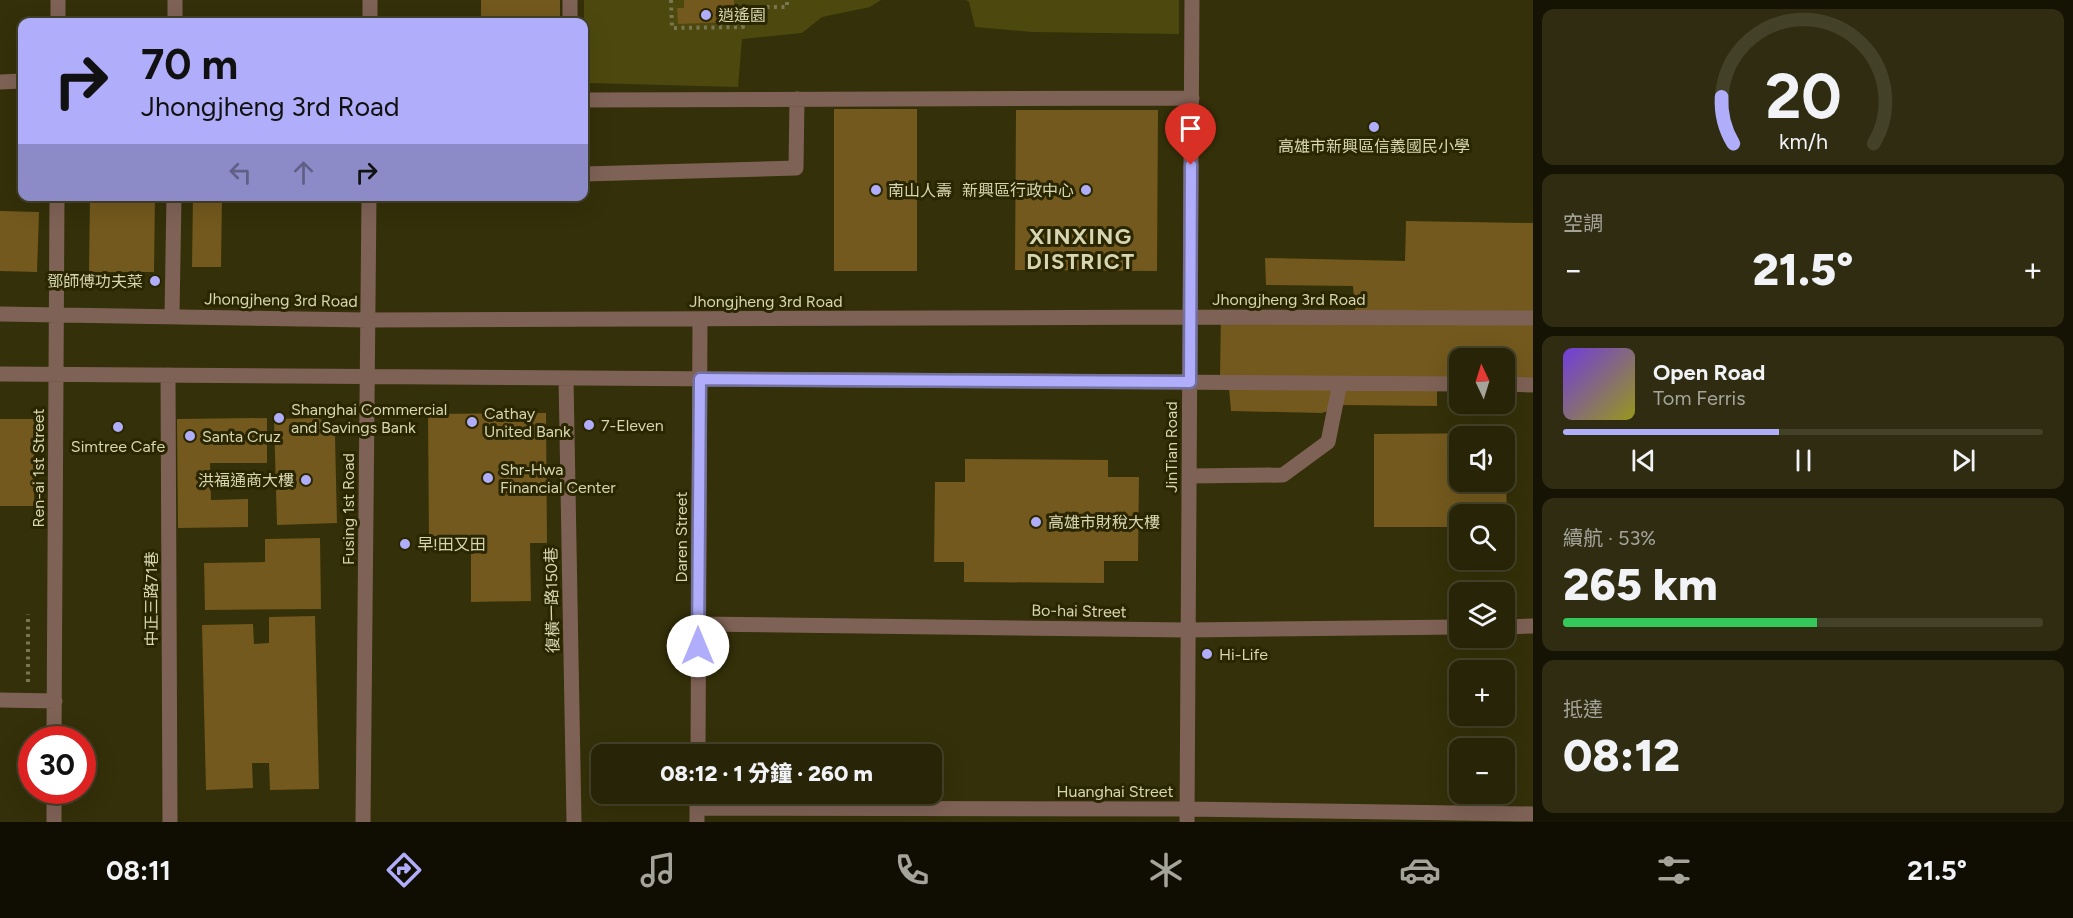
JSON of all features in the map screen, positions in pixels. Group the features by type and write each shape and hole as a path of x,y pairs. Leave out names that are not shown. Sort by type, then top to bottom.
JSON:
{"street":[{"path":"58,0 58,18"},
{"path":"175,0 175,18"},
{"path":"370,0 370,18"},
{"path":"570,0 570,18"},
{"name":"JinTian Road","path":"1187,816 1192,0"},
{"path":"0,82 18,81"},
{"path":"588,100 1192,98"},
{"path":"588,174 796,168 797,99"},
{"name":"Ren-ai 1st Street","path":"54,726 57,201"},
{"path":"172,315 174,201"},
{"name":"Fusing 1st Road","path":"363,822 369,201"},
{"name":"Jhongjheng 3rd Road","path":"0,314 172,315 368,320 1190,316 1533,318"},
{"name":"Daren Street","path":"698,744 700,319"},
{"path":"0,374 1449,384"},
{"name":"中正三路71巷","path":"168,375 170,822"},
{"name":"復橫一路150巷","path":"566,378 574,822"},
{"path":"1189,476 1283,475 1328,442 1340,383"},
{"path":"1515,384 1533,385"},
{"name":"Bo-hai Street","path":"698,624 1188,630 1449,627"},
{"path":"1515,627 1533,626"},
{"path":"0,700 55,700"},
{"path":"54,804 54,822"},
{"name":"Huanghai Street","path":"697,808 1187,816 1533,814"}],"path":[{"path":"671,0 672,28 743,27 743,7 787,7 787,0"},
{"path":"28,614 28,700"}],"shaded area":[{"name":"逍遙園","path":"584,0 881,0 870,7 822,17 802,33 742,39 738,87 590,83 588,80 588,18 584,18"},
{"path":"966,0 1179,0 1179,34 1032,32 975,27 969,2"}],"building":[{"path":"481,0 560,0 560,18 481,18"},
{"name":"逍遙園","path":"684,0 734,0 735,22 678,24 677,8 684,8"},
{"name":"南山人壽","path":"834,109 917,109 917,271 834,271"},
{"name":"新興區行政中心","path":"1016,110 1158,110 1157,271 1015,270"},
{"path":"90,201 155,201 154,272 89,272"},
{"path":"193,201 222,201 221,267 192,267"},
{"path":"0,211 39,212 37,272 0,271"},
{"path":"1406,221 1533,223 1533,380 1515,380 1515,348 1449,348 1449,379 1437,379 1437,406 1344,405 1322,413 1231,411 1229,388 1220,377 1221,311 1355,311 1353,286 1266,285 1265,258 1405,261"},
{"name":"Shr-Hwa Financial Center","path":"546,413 547,543 530,543 531,601 471,602 471,541 429,541 428,414"},
{"path":"267,418 267,463 210,463 211,500 248,499 248,527 178,528 177,419"},
{"name":"洪福通商大樓","path":"318,418 329,424 335,436 337,523 277,525 274,419"},
{"path":"0,419 35,419 34,506 0,506"},
{"path":"1449,433 1449,492 1506,492 1507,504 1449,504 1449,527 1374,527 1374,434"},
{"name":"高雄市財稅大樓","path":"965,459 1108,460 1108,477 1139,477 1138,561 1104,561 1104,583 964,582 964,562 934,562 935,482 965,482"},
{"path":"320,538 321,609 205,610 204,563 265,562 265,539"},
{"path":"315,616 319,789 270,790 269,763 252,763 253,788 206,790 202,625 253,624 254,644 269,643 269,617"}],"place":[{"name":"逍遙園","path":"706,15"},
{"name":"高雄市新興區信義國民小學","path":"1374,127"},
{"name":"南山人壽","path":"876,190"},
{"name":"新興區行政中心","path":"1086,190"},
{"name":"鄧師傅功夫菜","path":"155,281"},
{"name":"Shanghai Commercial and Savings Bank","path":"279,418"},
{"name":"Cathay United Bank","path":"472,422"},
{"name":"7-Eleven","path":"589,425"},
{"name":"Simtree Cafe","path":"118,427"},
{"name":"Santa Cruz","path":"190,436"},
{"name":"Shr-Hwa Financial Center","path":"488,478"},
{"name":"洪福通商大樓","path":"306,480"},
{"name":"高雄市財稅大樓","path":"1036,522"},
{"name":"早!田又田","path":"405,544"},
{"name":"Hi-Life","path":"1207,654"}],"district":[{"name":"XINXING DISTRICT","path":"1081,248"}],"route":[{"path":"698,646 700,379 1190,382 1191,165"}]}
